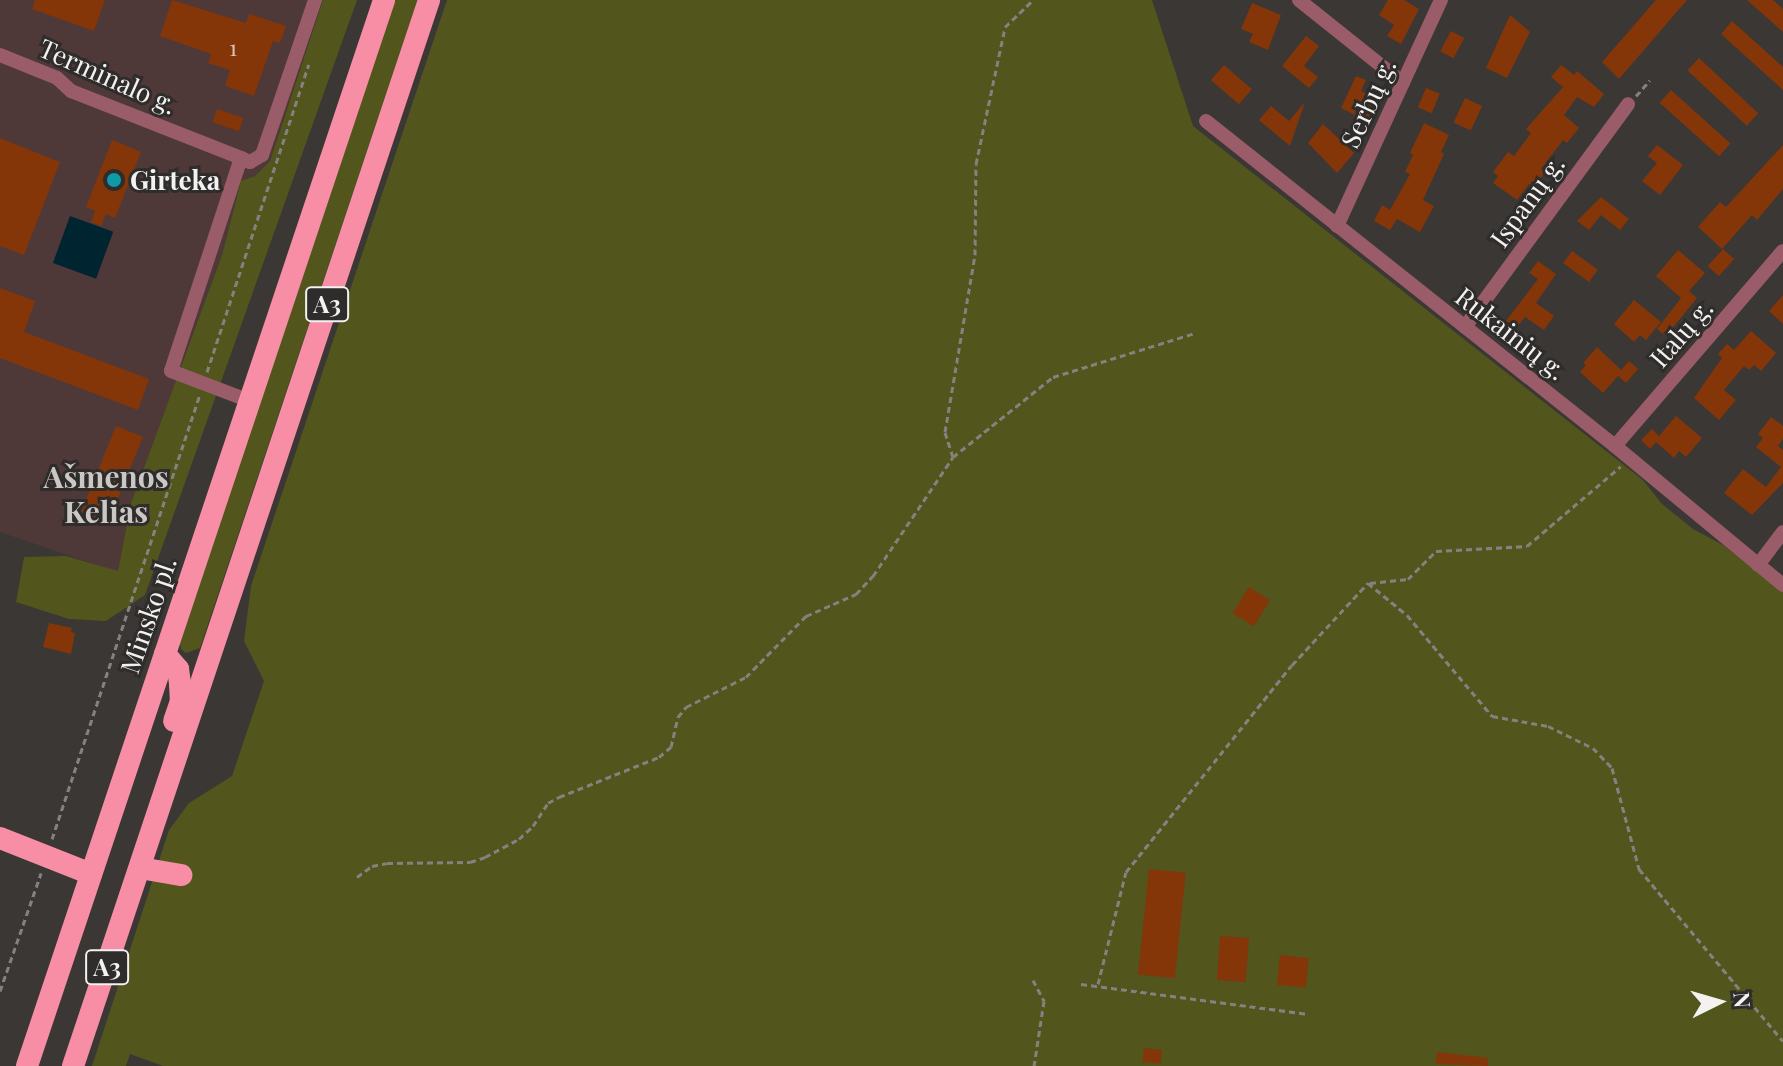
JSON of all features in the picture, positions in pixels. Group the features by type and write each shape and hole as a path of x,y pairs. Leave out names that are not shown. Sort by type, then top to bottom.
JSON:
{"highway":[{"name":"Minsko pl.","path":"27,1066 384,0"},
{"name":"A3","path":"73,1066 429,0"},
{"path":"152,827 157,774 181,701 178,669 165,654"},
{"path":"0,838 91,874"},
{"path":"140,868 181,875"}],"street":[{"path":"250,401 171,371 241,158 250,162 262,155 315,0"},
{"path":"1299,0 1403,83"},
{"name":"Serbų g.","path":"1337,226 1441,0"},
{"name":"Terminalo g.","path":"0,55 57,78 71,91 241,158"},
{"name":"Ispanų g.","path":"1465,327 1628,104"},
{"name":"Rukainių g.","path":"1206,121 1630,458 1783,585"},
{"name":"Italų g.","path":"1615,446 1783,251"},
{"path":"1758,565 1783,532"}],"path":[{"path":"953,457 945,432 975,255 976,164 1005,27 1033,0"},
{"path":"0,991 311,59"},
{"path":"1628,104 1650,80"},
{"path":"357,877 372,866 387,863 470,862 485,857 519,839 533,826 548,803 659,757 671,747 678,717 686,707 746,677 806,616 856,594 873,576 953,457 1053,377 1195,333"},
{"path":"1098,984 1126,872 1292,665 1368,583 1408,579 1436,551 1527,546 1630,458"},
{"path":"1368,583 1407,615 1492,716 1548,726 1593,748 1612,768 1639,869 1783,1041"},
{"path":"1033,980 1044,1001 1034,1066"},
{"path":"1081,984 1308,1014"}],"shaded area":[{"path":"0,0 323,0 270,161 255,176 241,181 222,255 131,503 118,572 0,532"}],"green space":[{"path":"323,0 357,0 145,595 106,621 69,619 16,602 24,557 66,556 118,571 131,503 222,255 241,181 255,176 270,161"},
{"path":"394,0 418,0 200,648 186,653 181,649 179,639"},
{"path":"447,0 1152,0 1193,126 1643,480 1662,504 1693,529 1723,545 1783,592 1783,1066 163,1066 130,1054 126,1066 92,1066 169,830 189,803 232,776 264,681 244,641 251,586"}],"water":[{"path":"70,216 113,232 96,279 53,263"}],"building":[{"path":"35,0 105,0 94,31 32,9"},
{"path":"172,0 246,23 249,14 286,26 280,43 273,41 254,96 225,86 230,70 208,63 211,54 160,36"},
{"path":"1388,0 1404,0 1419,9 1401,44 1387,36 1394,25 1379,15"},
{"path":"1656,0 1687,0 1619,79 1602,62"},
{"path":"1747,0 1773,0 1783,9 1783,32"},
{"path":"1252,3 1281,15 1268,50 1249,42 1253,34 1241,29"},
{"path":"1510,15 1530,32 1507,78 1486,68"},
{"path":"1732,21 1783,67 1783,90 1721,34"},
{"path":"1451,31 1464,38 1453,58 1440,51"},
{"path":"1306,36 1319,46 1304,66 1318,77 1309,88 1282,66"},
{"path":"1699,58 1758,113 1747,126 1687,70"},
{"path":"1224,65 1252,89 1239,104 1211,80"},
{"path":"1561,65 1574,75 1577,71 1604,94 1594,107 1577,97 1564,115 1579,128 1567,143 1563,140 1541,169 1545,172 1534,187 1529,184 1517,200 1493,183 1498,176 1493,172 1508,152 1514,156 1531,133 1526,129 1563,87 1551,77"},
{"path":"1356,76 1366,80 1361,91 1377,99 1364,128 1352,122 1355,115 1341,108"},
{"path":"1426,88 1440,94 1432,113 1418,107"},
{"path":"1671,90 1730,144 1719,156 1660,103"},
{"path":"1465,98 1482,106 1471,131 1454,122"},
{"path":"1305,102 1290,146 1259,120 1271,106 1289,121"},
{"path":"217,109 243,118 239,131 212,122"},
{"path":"1424,123 1449,135 1441,152 1444,154 1423,200 1434,206 1420,232 1397,219 1390,230 1374,221 1382,205 1390,210 1410,174 1405,172 1413,155 1410,153"},
{"path":"1323,124 1354,153 1337,173 1308,143"},
{"path":"0,138 60,162 24,255 0,246"},
{"name":"Girteka","path":"112,140 141,152 115,218 106,214 101,226 91,222 95,211 86,207"},
{"path":"1657,145 1683,165 1660,195 1642,181 1657,163 1648,156"},
{"path":"1783,145 1783,189 1757,220 1752,215 1722,249 1698,227 1720,202 1726,207"},
{"path":"1601,197 1629,219 1620,230 1601,215 1589,230 1577,221"},
{"path":"1723,249 1734,259 1719,276 1708,266"},
{"path":"1678,250 1705,273 1689,291 1697,298 1666,336 1657,329 1681,298 1656,276"},
{"path":"1572,251 1598,270 1589,282 1563,263"},
{"path":"1538,261 1556,274 1536,303 1554,316 1544,330 1525,317 1516,328 1506,321 1538,279 1529,273"},
{"path":"0,288 35,301 24,332 149,379 138,410 0,358"},
{"path":"1783,295 1783,324 1769,311"},
{"path":"1634,300 1661,322 1646,340 1640,335 1634,342 1614,324"},
{"path":"1751,331 1776,353 1761,371 1754,365 1749,370 1744,366 1724,390 1736,400 1719,420 1694,398 1722,358 1718,354 1727,344 1734,350"},
{"path":"1597,347 1621,370 1629,361 1638,369 1626,383 1618,376 1603,393 1580,372 1586,365 1583,363"},
{"path":"1676,416 1702,438 1686,457 1679,451 1674,458 1656,442 1650,449 1641,440 1652,429 1659,436"},
{"path":"1771,417 1783,426 1783,439 1778,446 1783,450 1783,483 1752,515 1724,493 1743,469 1766,487 1781,467 1756,447 1763,438 1758,434"},
{"path":"116,426 143,437 108,523 81,512"},
{"path":"1249,587 1270,600 1254,627 1233,613"},
{"path":"49,623 72,628 71,632 75,633 71,654 43,647"},
{"path":"1149,869 1186,873 1175,978 1138,974"},
{"path":"1220,936 1249,938 1246,982 1217,980"},
{"path":"1280,955 1309,958 1306,988 1277,985"},
{"path":"1144,1048 1162,1050 1160,1064 1143,1062"},
{"path":"1437,1052 1488,1058 1488,1066 1436,1064"}],"place":[{"name":"Girteka","path":"114,180"}],"district":[{"name":"Ašmenos Kelias","path":"106,493"}]}
